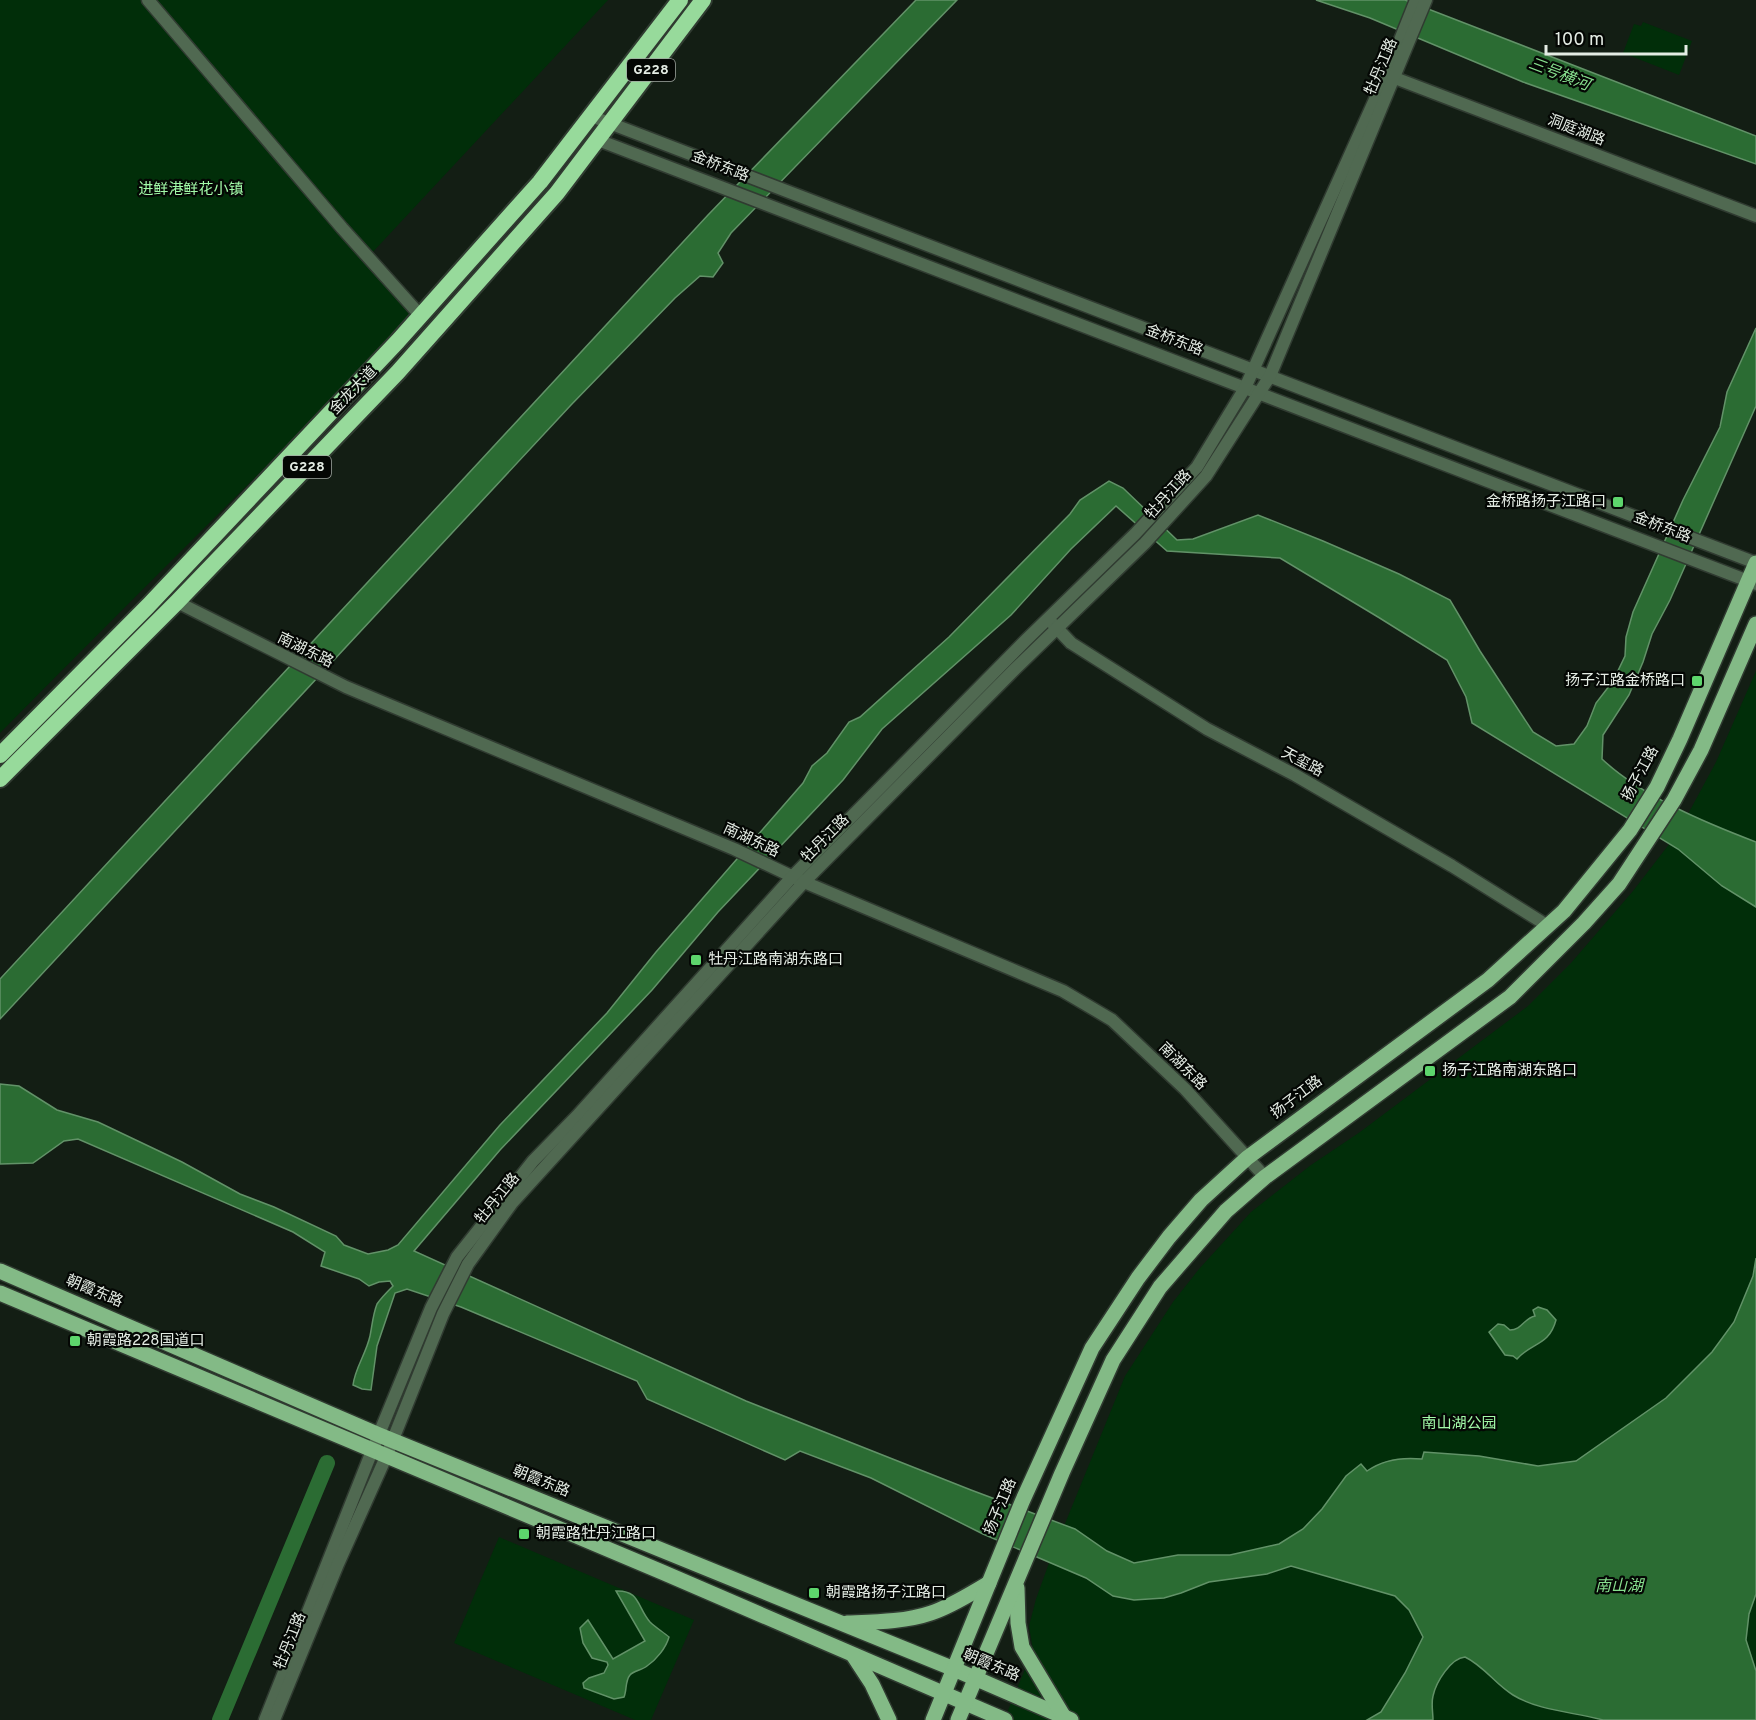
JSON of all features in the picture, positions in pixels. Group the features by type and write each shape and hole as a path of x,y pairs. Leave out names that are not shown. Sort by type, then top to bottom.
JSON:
{"highway":[{"name":"金龙大道","path":"0,755 148,606 420,315 540,182 680,0"},
{"name":"金龙大道","path":"0,779 177,602 398,372 557,193 612,124 703,0"}],"main road":[{"name":"金桥东路","path":"580,132 598,140"},
{"name":"扬子江路","path":"933,1720 1022,1502 1092,1348 1138,1278 1201,1200 1247,1158 1488,980 1564,911 1630,830 1657,787 1752,582 1756,563"},
{"path":"958,1720 1113,1360 1160,1287 1226,1211 1265,1177 1510,997 1584,923 1619,884 1674,800 1701,750 1756,624"},
{"name":"朝霞东路","path":"0,1271 386,1438 954,1669 1067,1718"},
{"path":"0,1293 662,1572 1005,1720"},
{"path":"1017,1582 1018,1623 1022,1647 1067,1718"},
{"path":"842,1624 903,1619 930,1614 964,1599 989,1583"},
{"path":"853,1655 872,1683 889,1720"}],"street":[{"path":"148,0 342,228 420,315"},
{"name":"牡丹江路","path":"1405,38 1416,0"},
{"name":"牡丹江路","path":"386,1438 431,1308 457,1257 533,1161 1048,618 1135,534 1161,516 1206,476 1270,376 1389,76 1405,38 1426,0"},
{"name":"牡丹江路","path":"265,1720 386,1438 468,1264 512,1203 798,880 1145,543 1161,516 1197,467 1245,388 1389,76"},
{"name":"洞庭湖路","path":"1389,76 1756,216"},
{"name":"金桥东路","path":"591,116 1756,563"},
{"name":"金桥东路","path":"598,140 1752,582"},
{"name":"南湖东路","path":"177,602 332,681 734,849 798,880 1063,991 1112,1020 1185,1089 1265,1177"},
{"name":"天玺路","path":"1048,618 1071,643 1207,729 1295,775 1452,866 1548,926"},
{"name":"牡丹江路","path":"274,1720 338,1564 379,1454"}],"green space":[{"name":"进鲜港鲜花小镇","path":"0,0 608,0 370,255 421,309 0,733"},
{"path":"1643,22 1692,41 1679,75 1623,53 1634,24 1641,26"},
{"name":"南山湖公园","path":"1756,671 1756,1720 1004,1720 1033,1650 1029,1626 1049,1563 1125,1376 1173,1302 1199,1269 1251,1212 1311,1165 1360,1132 1528,1006 1571,963 1633,891 1670,843 1716,762"},
{"path":"499,1537 694,1620 651,1720 635,1720 454,1643"}],"water":[{"path":"916,0 957,0 731,233 718,253 723,263 713,277 700,276 675,298 571,405 0,1019 0,979 708,215"},
{"name":"三号横河","path":"1316,0 1405,0 1756,136 1756,164 1523,82 1370,18"},
{"name":"南山湖","path":"1756,328 1756,406 1670,600 1652,634 1629,695 1603,735 1602,759 1635,785 1655,797 1756,842 1756,907 1722,886 1678,849 1472,723 1466,697 1447,660 1280,558 1167,551 1116,506 1071,549 1011,615 882,729 843,780 718,912 652,990 500,1150 414,1251 746,1401 1075,1529 1107,1551 1134,1563 1178,1555 1230,1555 1279,1544 1303,1529 1322,1509 1346,1476 1361,1464 1367,1471 1393,1460 1422,1459 1424,1452 1479,1456 1538,1466 1576,1461 1666,1398 1712,1352 1734,1322 1753,1276 1756,1258 1756,1594 1749,1614 1746,1640 1756,1671 1756,1720 1603,1720 1557,1711 1534,1705 1513,1695 1465,1657 1450,1666 1437,1684 1432,1699 1433,1720 1367,1720 1381,1712 1405,1673 1423,1637 1409,1610 1395,1596 1291,1566 1267,1574 1209,1582 1164,1598 1134,1600 1113,1596 1086,1578 983,1534 871,1478 800,1451 785,1460 647,1399 637,1381 461,1307 407,1289 395,1293 377,1346 371,1390 362,1389 353,1385 354,1379 368,1343 377,1304 393,1286 390,1281 369,1286 359,1279 321,1266 325,1252 293,1232 78,1139 64,1141 33,1163 0,1164 0,1084 19,1086 57,1110 98,1122 182,1162 240,1194 336,1236 344,1245 368,1254 388,1250 398,1245 500,1125 607,1013 656,952 803,783 812,766 827,753 849,722 860,717 949,637 1070,514 1080,500 1109,481 1123,488 1177,540 1193,539 1258,515 1399,574 1450,600 1533,732 1556,746 1574,744 1587,726 1596,703 1613,681 1625,656 1626,637 1633,612 1683,500 1720,427 1727,392"},
{"path":"1538,1307 1547,1310 1556,1320 1549,1335 1517,1359 1505,1355 1489,1332 1498,1324 1510,1330 1517,1328 1535,1316 1533,1310"},
{"path":"616,1591 624,1591 634,1596 650,1622 669,1637 654,1660 630,1675 624,1697 614,1699 584,1688 583,1683 589,1678 604,1673 608,1665 607,1662 592,1658 583,1643 580,1628 588,1620 613,1659 645,1641"}],"waterway":[{"path":"220,1720 327,1463"}],"place":[{"name":"金桥路扬子江路口","path":"1618,502"},
{"name":"扬子江路金桥路口","path":"1697,681"},
{"name":"牡丹江路南湖东路口","path":"696,960"},
{"name":"扬子江路南湖东路口","path":"1430,1071"},
{"name":"朝霞路228国道口","path":"75,1341"},
{"name":"朝霞路牡丹江路口","path":"524,1534"},
{"name":"朝霞路扬子江路口","path":"814,1593"}]}
